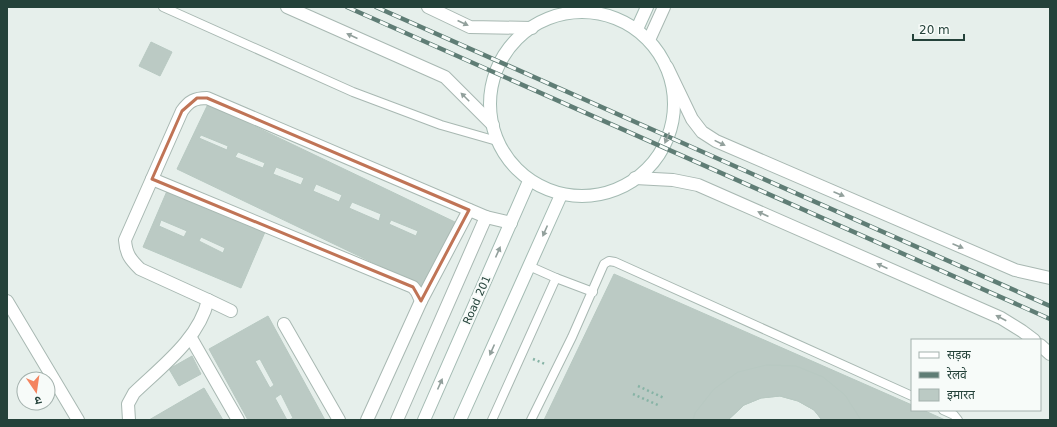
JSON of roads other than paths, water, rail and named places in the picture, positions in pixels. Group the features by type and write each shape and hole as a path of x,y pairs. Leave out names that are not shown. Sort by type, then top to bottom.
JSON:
{"street":[{"path":"287,7 445,77 493,124"},
{"path":"428,7 470,27 532,28"},
{"path":"637,29 647,7"},
{"path":"649,40 664,7"},
{"path":"667,67 675,99 669,138 648,169 619,189 584,196 561,196 529,181 514,168 497,141 489,110 495,71 515,40 545,19 577,12 610,11 637,29 649,40 667,67 692,119 702,132 716,142 1015,270 1050,278"},
{"path":"231,311 140,269 131,261 126,250 126,240 182,111 188,103 197,98 207,98 315,146 486,217 511,223"},
{"path":"635,178 673,180 698,185 1001,318 1033,339"},
{"path":"152,179 413,287 421,301"},
{"name":"Road 201","path":"424,420 529,181"},
{"path":"460,420 561,196"},
{"path":"367,420 421,301 470,210"},
{"path":"397,420 486,217"},
{"path":"130,420 128,404 134,393 190,338 206,309 208,300"},
{"path":"7,301 78,420"},
{"path":"284,324 339,420"},
{"path":"190,338 238,420"},
{"path":"1041,346 1050,354"}],"lane":[{"path":"163,7 353,92 442,125 497,141"},
{"path":"531,420 557,369 593,292 604,264 609,261 615,262 911,396"},
{"path":"529,266 593,292"},
{"path":"492,420 556,278"},
{"path":"945,411 954,415 958,420"}],"railway":[{"path":"347,7 1050,319"},
{"path":"376,7 1050,306"}]}
